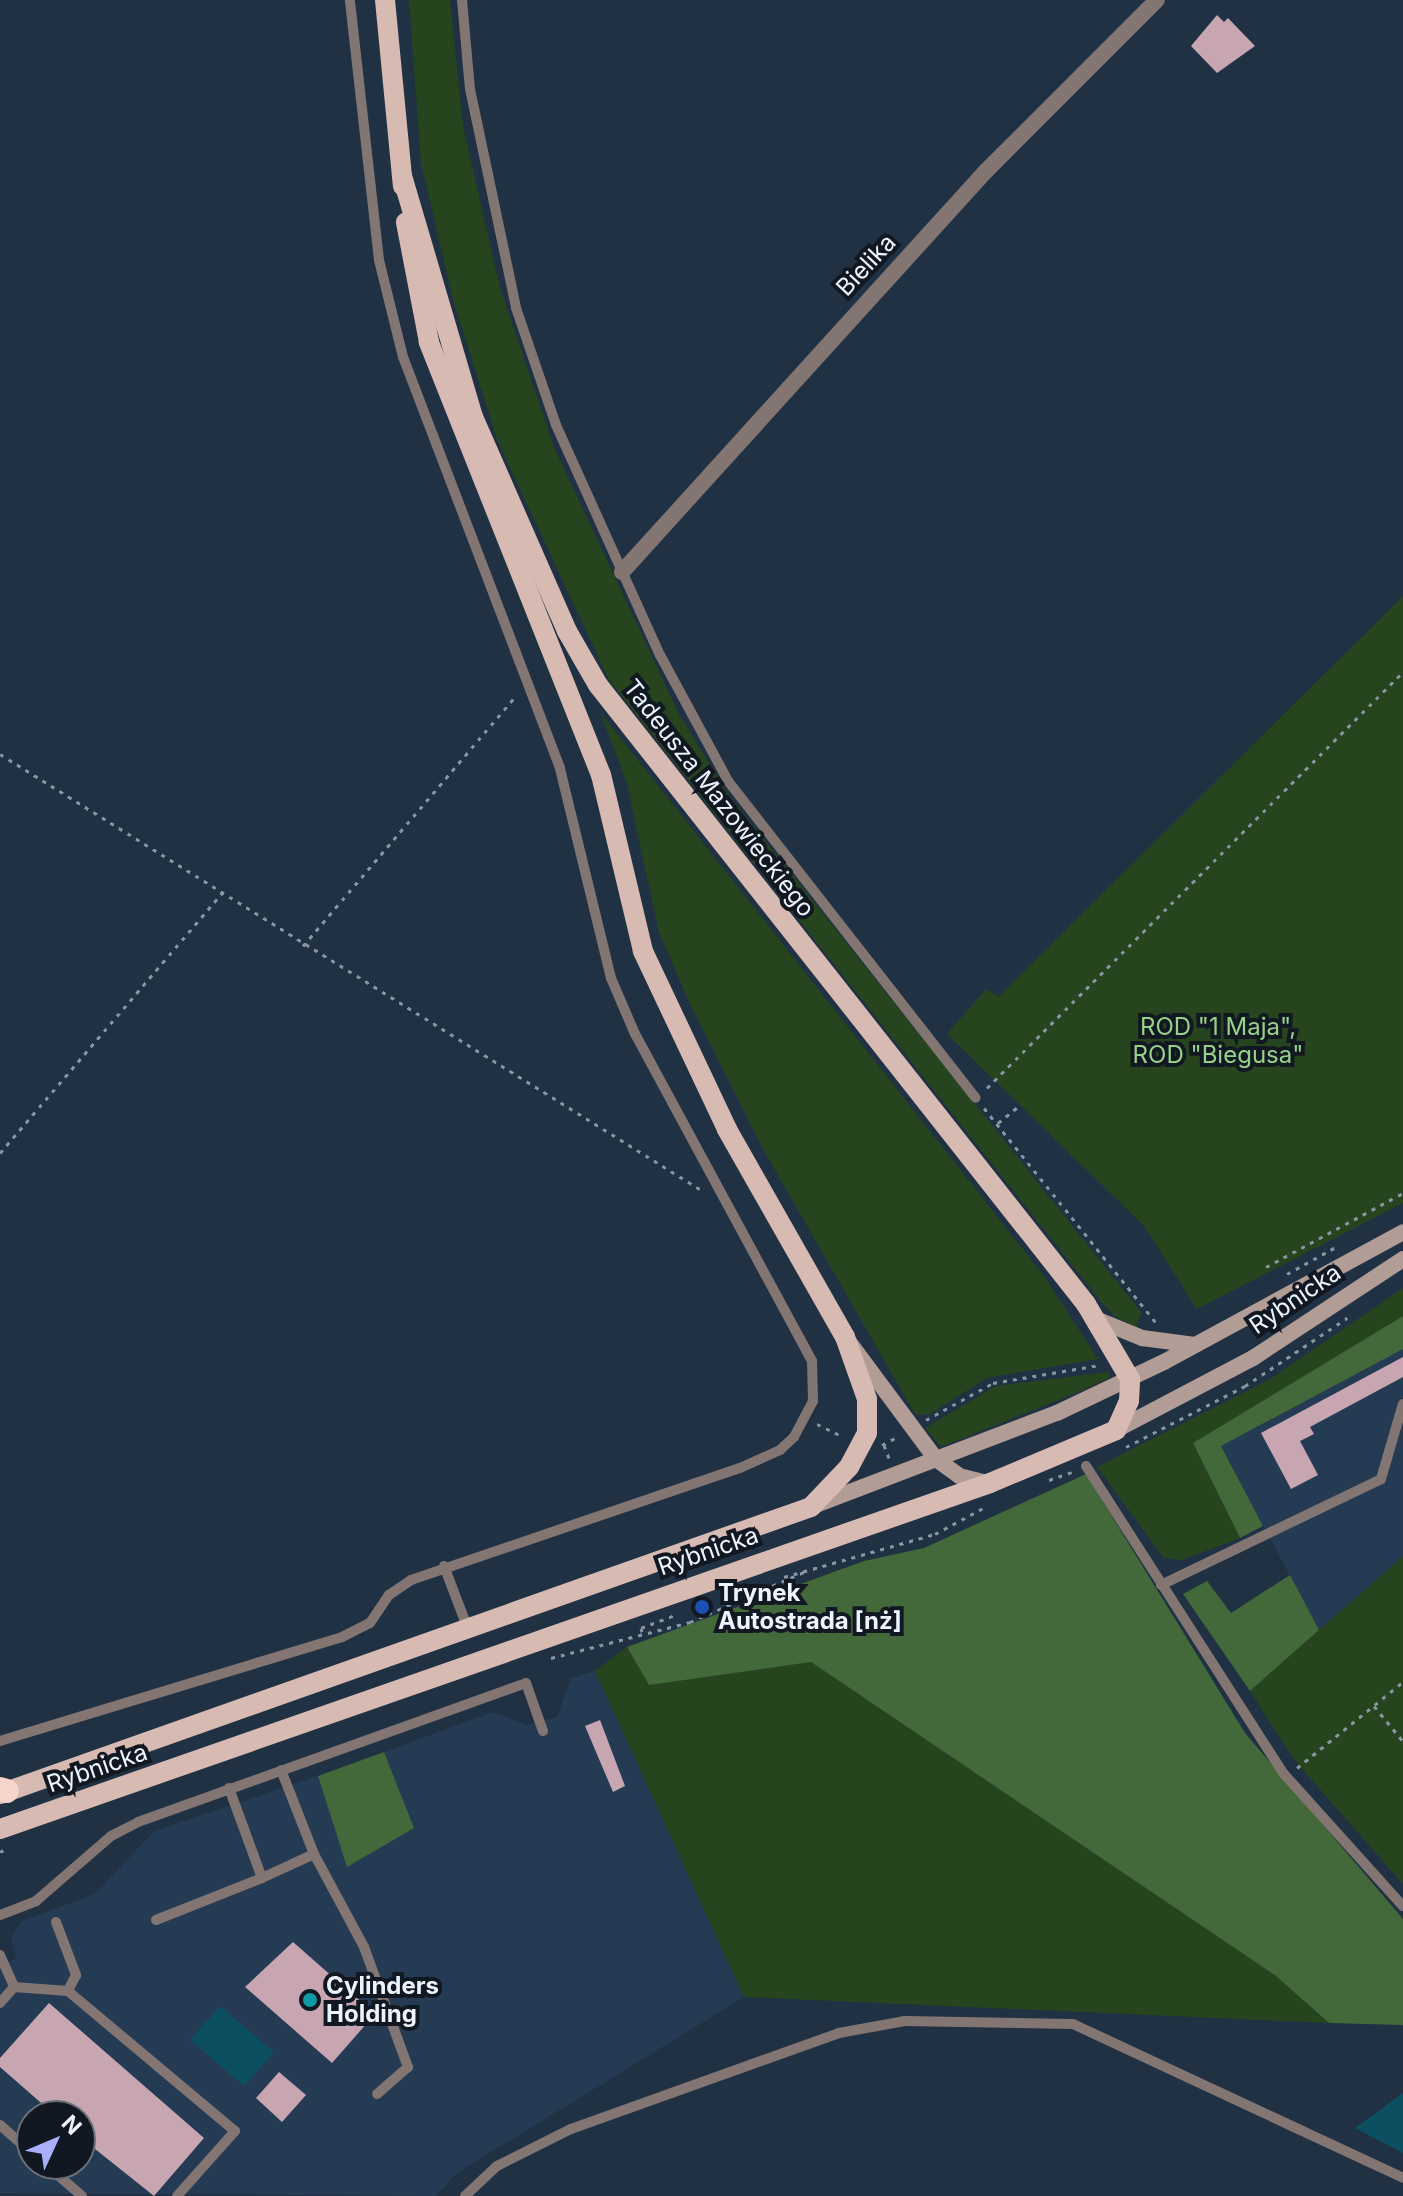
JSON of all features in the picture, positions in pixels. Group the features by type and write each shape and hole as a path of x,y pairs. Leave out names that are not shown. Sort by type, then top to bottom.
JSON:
{"main road":[{"name":"Tadeusza Mazowieckiego","path":"385,0 410,257 429,342 601,775 643,951 727,1129 845,1337 889,1389 936,1459"},
{"name":"Tadeusza Mazowieckiego","path":"402,175 473,417 567,631 598,685 1098,1320 1130,1379"},
{"name":"Rybnicka","path":"2,1792 811,1507 936,1459 1130,1379 1403,1232"},
{"name":"Rybnicka","path":"0,1829 990,1483 1116,1430 1253,1358 1403,1259"},
{"path":"1098,1320 1142,1338 1195,1345"},
{"path":"811,1507 849,1467 867,1433 867,1399 845,1337"},
{"path":"1116,1430 1129,1401 1130,1379"},
{"path":"936,1459 967,1479 990,1483"}],"street":[{"name":"Bielika","path":"622,572 985,172 1157,0"}],"lane":[{"path":"0,1741 342,1637 370,1623 389,1595 444,1566 740,1468 780,1450 807,1419 816,1380 812,1361 611,978 560,768 530,680 403,357 376,244 350,0"},
{"path":"462,0 470,89 516,308 556,425 622,572 687,710 728,781 976,1098"},
{"path":"1161,1585 1381,1479 1403,1404"},
{"path":"1086,1466 1288,1777 1403,1906"},
{"path":"444,1566 468,1629"},
{"path":"0,1915 47,1893 111,1836 229,1788 526,1683 543,1731"},
{"path":"281,1770 314,1854 364,1947 408,2067 377,2094"},
{"path":"229,1788 262,1878"},
{"path":"156,1920 314,1854"},
{"path":"56,1922 76,1975 68,1991"},
{"path":"0,1955 14,1987"},
{"path":"14,1987 68,1991 235,2131 177,2196"},
{"path":"0,2003 14,1987"},
{"path":"465,2196 497,2166 571,2129 839,2033 905,2021 1073,2024 1403,2178"},
{"path":"0,2125 16,2139"},
{"path":"64,2180 82,2196"}],"path":[{"path":"1152,1319 976,1098 1403,672"},
{"path":"303,946 530,680"},
{"path":"0,754 303,946 704,1192 720,1189"},
{"path":"0,1153 222,893"},
{"path":"997,1124 1020,1105"},
{"path":"1266,1267 1403,1193"},
{"path":"918,1423 993,1383 1106,1364"},
{"path":"807,1419 850,1437"},
{"path":"891,1464 882,1445 905,1431"},
{"path":"688,1610 641,1628 642,1633 737,1605 804,1572 732,1595"},
{"path":"1288,1777 1403,1682"},
{"path":"1374,1706 1403,1741"}],"shaded area":[{"path":"1403,1349 1403,1556 1319,1630 1221,1446"},
{"path":"595,1671 744,1997 457,2173 436,2196 0,2193 0,1964 16,1959 11,1937 22,1921 95,1894 154,1831 318,1776 348,1866 413,1828 384,1752 493,1712 527,1725 557,1717 571,1678"},
{"path":"220,2006 274,2052 244,2086 190,2040"},
{"path":"1403,2093 1403,2153 1355,2128"}],"green space":[{"path":"409,0 450,0 463,126 500,288 554,447 679,714 727,793 1141,1312 1136,1327 1114,1316 1099,1299 609,680 498,442 454,303 421,164"},
{"name":"ROD \"1 Maja\", ROD \"Biegusa\"","path":"1403,596 1403,1203 1197,1309 1144,1226 947,1034 986,989 998,997"},
{"path":"600,712 1044,1276 1098,1359 987,1378 928,1415 915,1414 764,1151 689,1002 659,932 626,781"},
{"path":"1403,1288 1403,1316 1193,1443 1240,1538 1182,1560 1164,1558 1097,1467 1270,1379"},
{"path":"1403,1316 1403,1349 1221,1446 1263,1526 1240,1538 1193,1443"},
{"path":"1109,1372 1109,1378 1079,1392 941,1447 925,1428 996,1386"},
{"path":"1086,1474 1245,1733 1403,1919 1403,2025 1329,2023 1276,1976 811,1662 649,1685 627,1647 864,1561 924,1548"},
{"path":"1403,1556 1403,1884 1295,1761 1250,1691"},
{"path":"1290,1575 1319,1630 1250,1691 1183,1594 1207,1581 1231,1613"},
{"path":"627,1647 649,1684 811,1662 1276,1976 1329,2023 744,1997 595,1671"},
{"path":"384,1752 414,1828 347,1867 318,1776"}],"building":[{"path":"1217,15 1224,22 1228,18 1255,46 1217,73 1191,46"},
{"path":"1403,1357 1403,1377 1310,1427 1314,1434 1300,1441 1318,1475 1291,1489 1261,1433"},
{"path":"600,1720 625,1786 613,1792 585,1726"},
{"name":"Cylinders Holding","path":"293,1942 375,2014 332,2063 245,1987"},
{"path":"49,2003 204,2138 154,2196 96,2150 96,2100 38,2100 0,2067 0,2058"},
{"path":"279,2072 306,2095 282,2122 256,2098"}],"place":[{"name":"Trynek Autostrada [nż]","path":"702,1607"},
{"name":"Cylinders Holding","path":"310,2000"}]}
